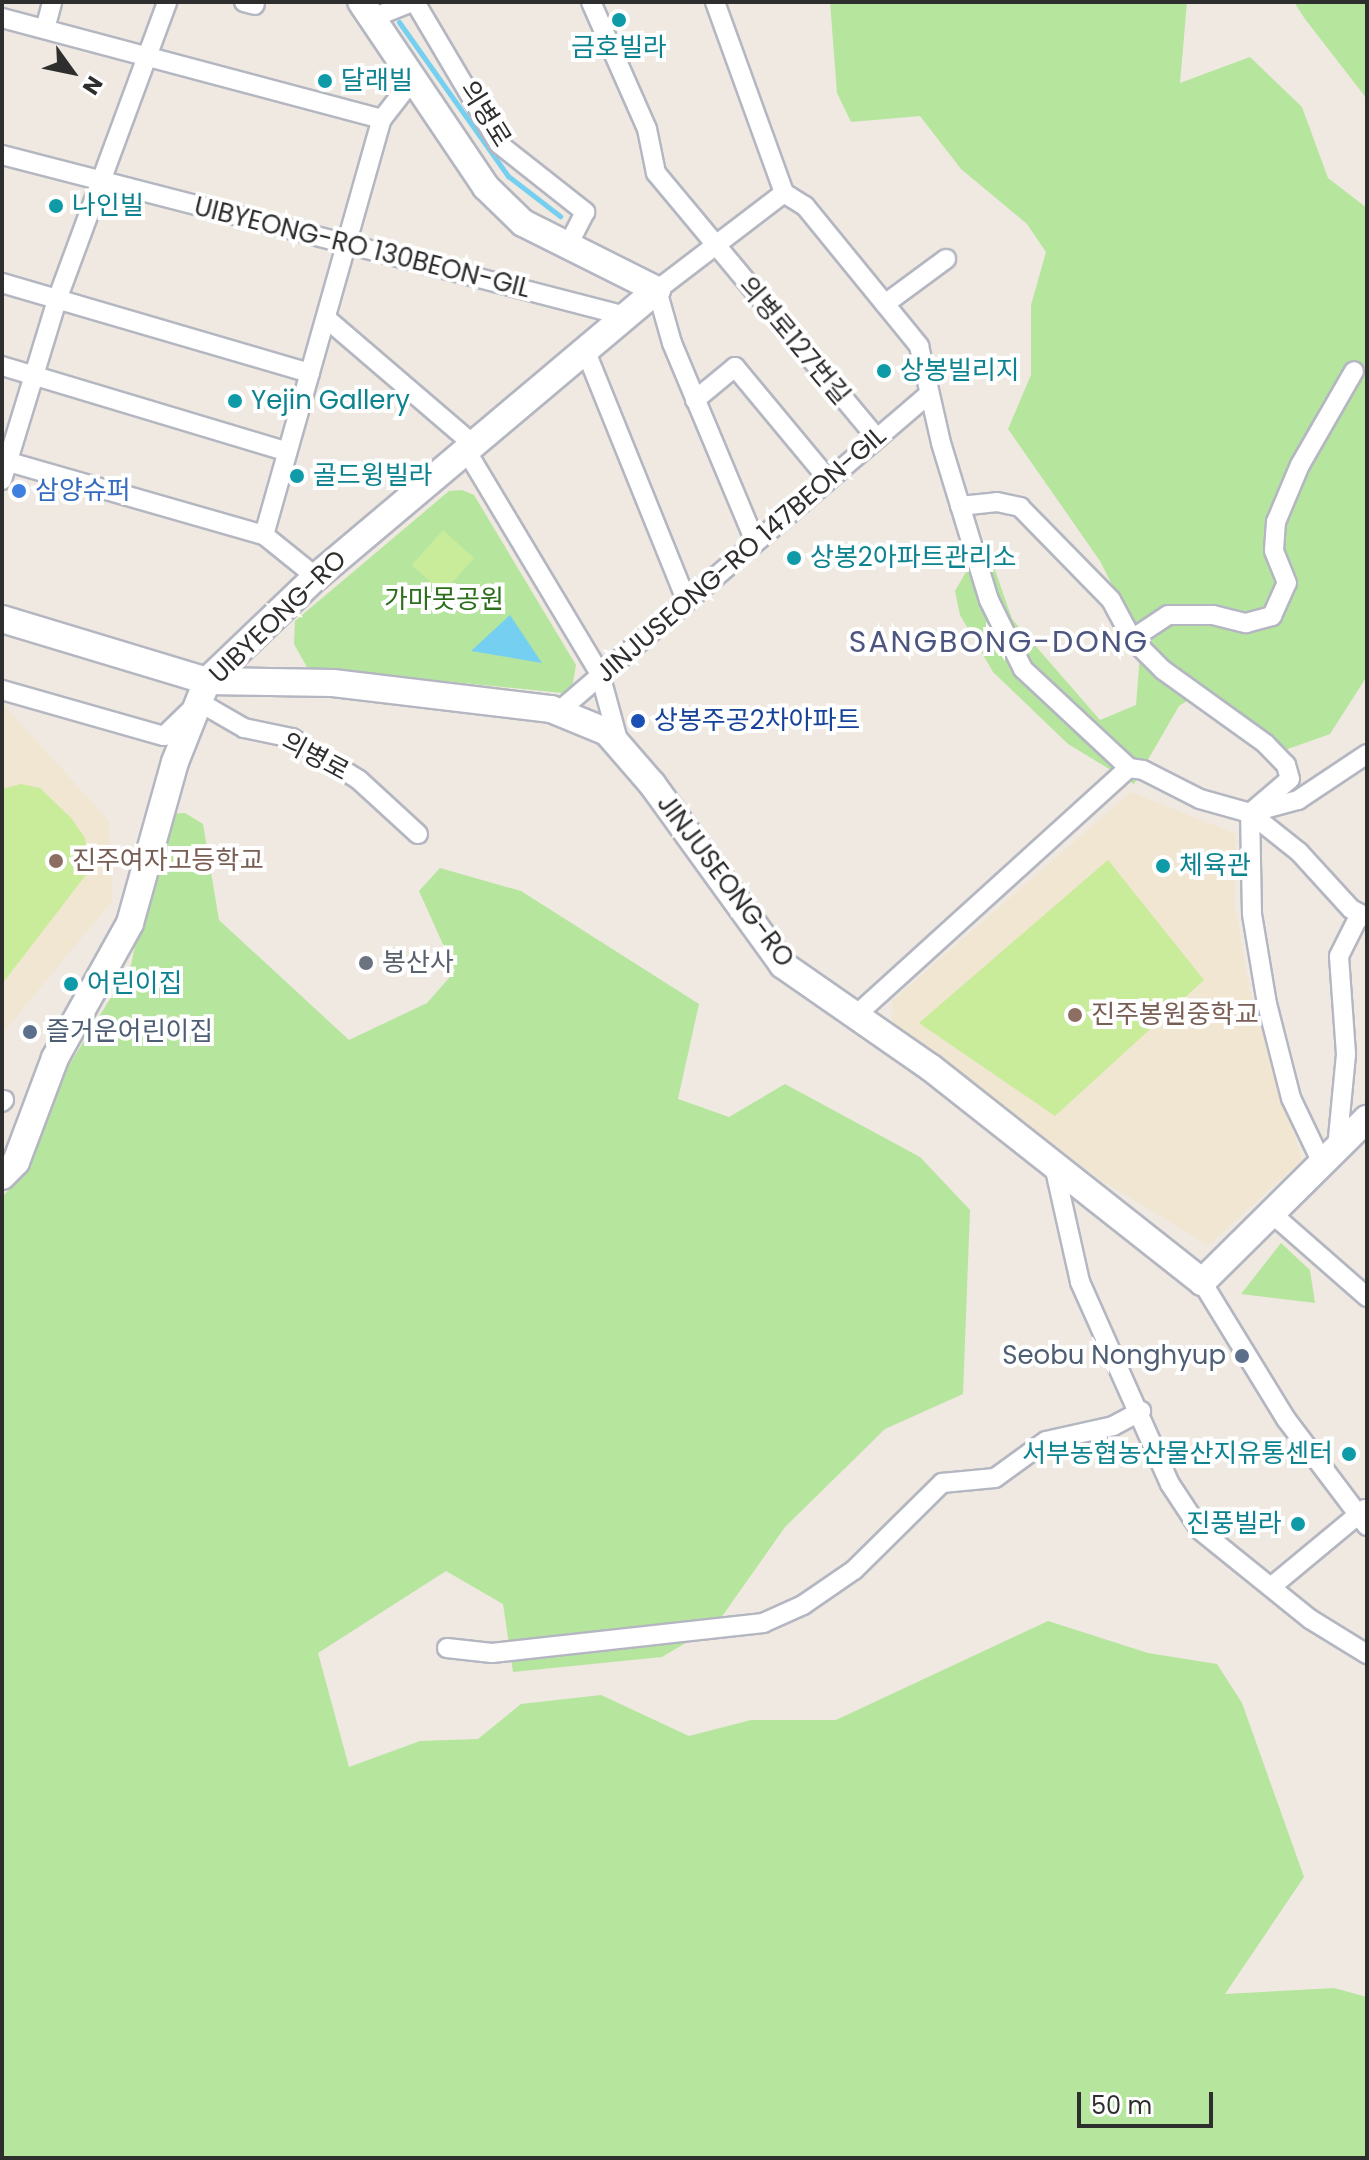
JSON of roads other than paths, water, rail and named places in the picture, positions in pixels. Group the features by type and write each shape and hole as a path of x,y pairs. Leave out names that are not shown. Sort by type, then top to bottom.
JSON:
{"main road":[{"path":"366,10 486,187 523,223 657,290"},
{"name":"UIBYEONG-RO","path":"2,1176 16,1162 55,1058 130,923 175,762 203,692 316,577 622,315 657,290"},
{"name":"JINJUSEONG-RO","path":"2,619 203,692 333,683 551,709 607,732 783,965 930,1067 1053,1161 1202,1282"},
{"path":"1202,1282 1367,1119"}],"street":[{"path":"45,29 52,2"},
{"path":"167,2 57,300 4,467 264,535 316,577"},
{"path":"366,10 413,2"},
{"name":"의병로","path":"413,2 499,144 585,212 568,245"},
{"name":"의병로127번길","path":"591,2 647,129 656,173 712,244 877,438"},
{"path":"715,2 784,193 805,206 919,346 929,394 989,600 1023,669 1129,768 1143,770 1200,799 1250,813 1299,852 1364,916 1339,956 1346,1054 1329,1156"},
{"path":"2,18 382,119"},
{"path":"264,535 285,451 327,319 382,119 413,79"},
{"name":"UIBYEONG-RO 130BEON-GIL","path":"2,155 622,315"},
{"path":"754,539 695,400 657,290 712,244 784,193"},
{"path":"885,304 946,259"},
{"path":"2,283 310,373"},
{"path":"327,319 469,447 600,674 620,747"},
{"path":"584,347 686,599"},
{"path":"2,366 285,451"},
{"path":"695,400 735,367 827,478"},
{"path":"1132,639 1168,615 1213,615 1246,623 1272,616 1287,583 1274,550 1276,522 1300,465 1354,371"},
{"name":"JINJUSEONG-RO 147BEON-GIL","path":"551,709 559,711 754,539 929,394"},
{"path":"960,506 997,502 1020,507 1111,600 1132,639 1163,670 1266,744 1286,765 1290,779 1250,813"},
{"path":"2,690 164,736 203,692"},
{"name":"의병로","path":"203,692 244,728 292,738 359,780 418,834"},
{"path":"1250,813 1298,800 1367,754"},
{"path":"854,1017 1129,768"},
{"path":"1250,813 1252,914 1267,1004 1291,1098 1329,1156"},
{"path":"1053,1161 1080,1282 1141,1411 1170,1484 1201,1531 1271,1587 1367,1654"},
{"path":"1270,1212 1367,1297"},
{"path":"1202,1282 1286,1419 1364,1516 1271,1587"},
{"path":"447,1648 492,1653 763,1623 803,1605 854,1570 942,1483 995,1478 1046,1441 1113,1426 1141,1411"}],"water":[{"path":"510,615 542,663 471,651"}],"waterway":[{"path":"399,22 508,176 560,216"}],"place":[{"name":"금호빌라","path":"619,20"},
{"name":"달래빌","path":"325,81"},
{"name":"나인빌","path":"56,206"},
{"name":"상봉빌리지","path":"884,371"},
{"name":"Yejin Gallery","path":"235,401"},
{"name":"골드윙빌라","path":"297,476"},
{"name":"삼양슈퍼","path":"19,491"},
{"name":"상봉2아파트관리소","path":"794,558"},
{"name":"상봉주공2차아파트","path":"638,721"},
{"name":"진주여자고등학교","path":"56,861"},
{"name":"체육관","path":"1163,866"},
{"name":"봉산사","path":"366,963"},
{"name":"어린이집","path":"71,984"},
{"name":"진주봉원중학교","path":"1075,1015"},
{"name":"즐거운어린이집","path":"30,1032"},
{"name":"Seobu Nonghyup","path":"1242,1356"},
{"name":"서부농협농산물산지유통센터","path":"1349,1454"},
{"name":"진풍빌라","path":"1298,1524"}],"district":[{"name":"SANGBONG-DONG","path":"999,642"}],"park label":[{"name":"가마못공원","path":"444,600"}]}
